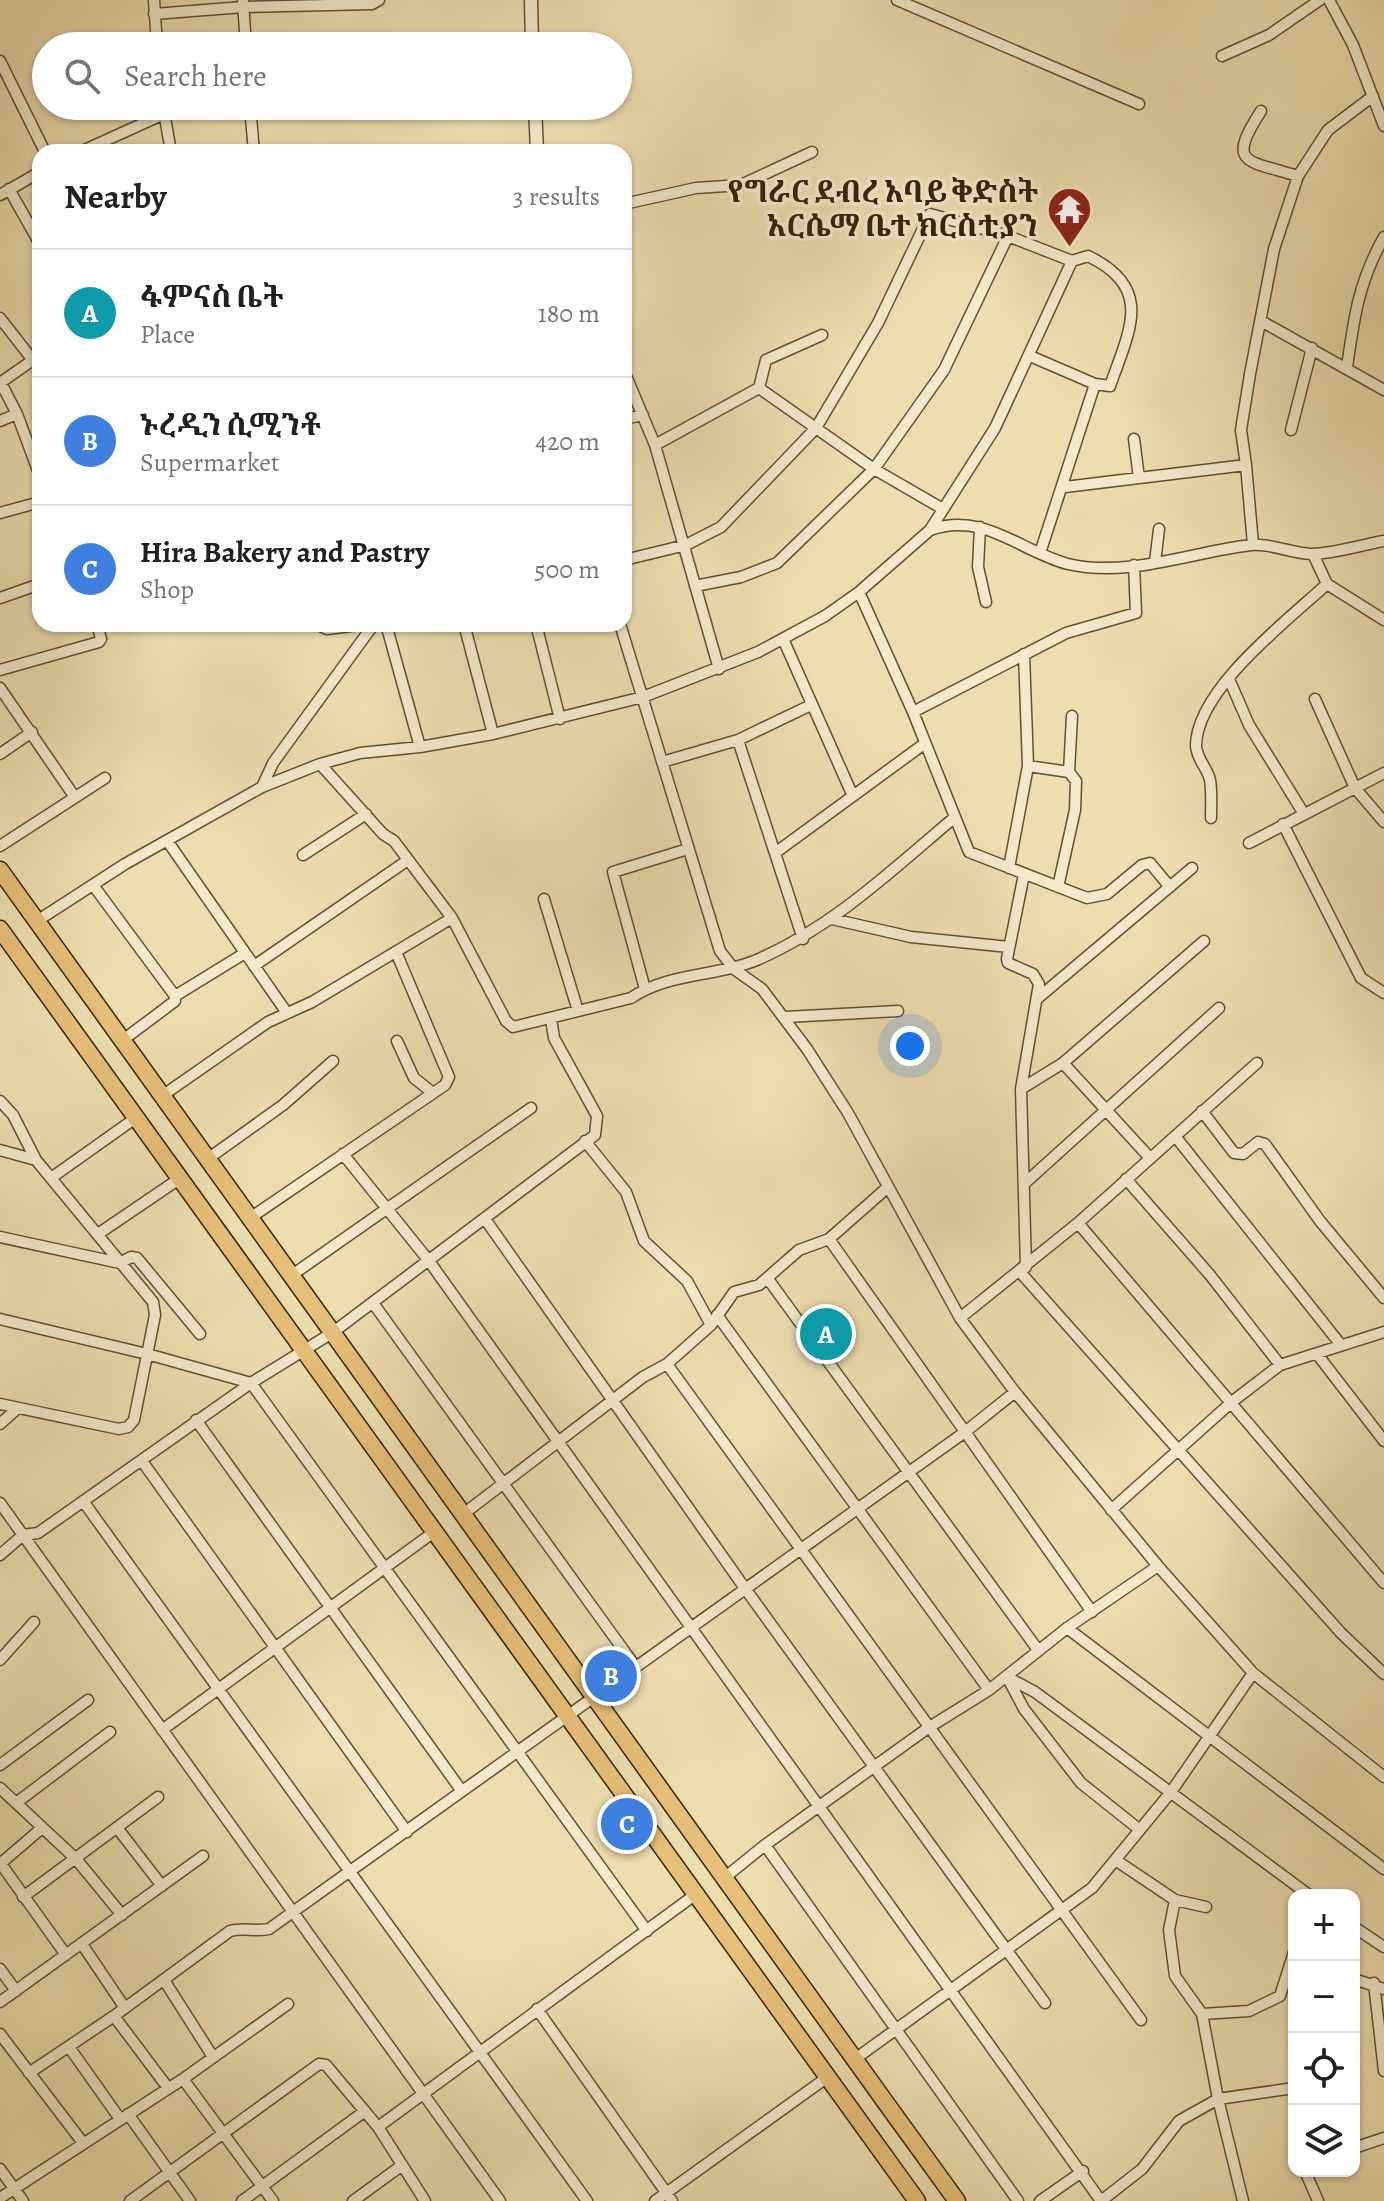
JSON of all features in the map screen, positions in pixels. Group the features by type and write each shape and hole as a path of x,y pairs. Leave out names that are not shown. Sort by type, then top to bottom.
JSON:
{"highway":[{"path":"0,870 957,2201"},
{"path":"1,933 137,1117 917,2201"}],"street":[{"path":"154,0 156,32"},
{"path":"154,14 243,3 372,4 379,0"},
{"path":"531,0 532,32"},
{"path":"897,0 1139,104"},
{"path":"1222,56 1269,35 1320,0"},
{"path":"1329,0 1353,45 1384,126"},
{"path":"243,3 245,32"},
{"path":"0,61 41,144"},
{"path":"1253,544 1241,430 1274,249 1298,176 1328,130 1373,96"},
{"path":"1261,111 1242,141 1242,151 1253,162 1298,176"},
{"path":"96,144 143,120"},
{"path":"165,120 169,144"},
{"path":"251,120 253,144"},
{"path":"536,120 537,144"},
{"path":"632,202 696,188 741,185 812,152"},
{"path":"32,176 3,192 32,233"},
{"path":"632,558 686,545 721,527 816,428 878,323 927,215 934,214 1008,236 1072,261 1088,256 1114,269 1131,295 1131,318 1110,386 1095,384 1030,356"},
{"path":"695,586 741,577 777,563 874,469 944,370 1008,236"},
{"path":"1347,367 1354,310 1365,270 1384,237"},
{"path":"37,921 262,787 320,764 360,753 420,747 493,734 643,697 719,669 825,616 859,592 930,530 995,428 1072,261"},
{"path":"0,318 32,353"},
{"path":"1261,321 1384,390"},
{"path":"655,445 759,388 766,360 822,335"},
{"path":"1291,430 1312,348"},
{"path":"32,360 0,383 17,414 32,454"},
{"path":"1040,553 1065,487 1095,384"},
{"path":"759,388 874,469 943,509"},
{"path":"632,390 655,445 719,669"},
{"path":"0,421 17,414"},
{"path":"632,417 643,415"},
{"path":"1134,439 1139,478"},
{"path":"1065,487 1246,465"},
{"path":"0,513 32,504"},
{"path":"930,530 947,524 980,527 1040,553 1089,568 1155,562 1253,544 1313,554 1384,541"},
{"path":"980,527 978,567 986,602"},
{"path":"1155,562 1159,529"},
{"path":"1313,554 1327,584 1384,620"},
{"path":"913,712 1066,633 1136,613 1134,565"},
{"path":"1211,818 1209,779 1198,758 1196,745 1204,718 1229,679 1327,584"},
{"path":"0,598 32,587"},
{"path":"859,592 913,712 969,852 1087,898 1099,898 1142,865 1150,863 1170,887"},
{"path":"0,670 99,642 98,632"},
{"path":"262,787 273,763 368,632"},
{"path":"388,632 420,747"},
{"path":"466,632 493,734"},
{"path":"538,632 560,719"},
{"path":"623,632 720,951 734,969 762,989 785,1017 848,1113 960,1318 1015,1392 1111,1510 1253,1673 1384,1777"},
{"path":"783,639 852,794"},
{"path":"1009,868 1028,766 1024,654"},
{"path":"1229,679 1249,725 1304,814"},
{"path":"0,688 74,796"},
{"path":"1315,699 1355,788 1384,822"},
{"path":"662,762 738,740 811,705"},
{"path":"1058,887 1075,810 1076,781 1069,772 1072,716"},
{"path":"0,754 32,732"},
{"path":"738,740 803,939"},
{"path":"775,853 924,744"},
{"path":"320,764 408,860 452,918 506,1021 513,1027 631,998 645,989 718,969 734,969 803,939 832,919 955,817"},
{"path":"1028,766 1069,772"},
{"path":"1249,843 1384,773"},
{"path":"0,846 105,778"},
{"path":"303,855 366,814"},
{"path":"1283,824 1361,978 1384,993"},
{"path":"168,842 287,1013"},
{"path":"645,989 613,872 688,849"},
{"path":"254,966 408,860"},
{"path":"1036,1000 1192,868"},
{"path":"1024,874 1008,963 1033,974 1039,984 1021,1089 1025,1183 1023,1269 1178,1452 1341,1633 1383,1670"},
{"path":"93,885 175,996 175,1001 123,1040"},
{"path":"544,899 578,1011"},
{"path":"162,1096 268,1022 325,995 452,918"},
{"path":"832,919 911,937 1009,947"},
{"path":"1021,1089 1063,1063 1204,941"},
{"path":"250,1218 445,1085 449,1077 396,952"},
{"path":"175,996 245,953"},
{"path":"1025,1183 1219,1008"},
{"path":"785,1017 898,1011"},
{"path":"0,1555 23,1535 38,1533 196,1420 332,1333 595,1135 597,1116 554,1038 551,1019"},
{"path":"397,1041 414,1078 433,1093"},
{"path":"209,1158 283,1105 333,1061"},
{"path":"1063,1063 1150,1158"},
{"path":"960,1318 1078,1223 1257,1063"},
{"path":"0,1101 13,1115 36,1160 153,1302 155,1315 134,1420 128,1427 119,1429 0,1404"},
{"path":"292,1275 531,1108"},
{"path":"1202,1111 1234,1153 1243,1154 1258,1142 1265,1144 1320,1221 1384,1298"},
{"path":"51,1178 137,1117"},
{"path":"1175,1136 1341,1345"},
{"path":"585,1141 626,1192 644,1241 687,1281 859,1508 989,1690"},
{"path":"0,1150 36,1160"},
{"path":"343,1154 429,1261 1083,2171 1101,2201 1142,2169 1179,2121 1218,2099 1288,2089"},
{"path":"98,1234 179,1179"},
{"path":"1126,1179 1210,1275 1280,1365"},
{"path":"462,1515 614,1400 667,1364 714,1320 734,1292 759,1285 799,1250 829,1239 888,1187"},
{"path":"485,1219 744,1587 1045,2003"},
{"path":"1078,1223 1233,1401 1384,1583"},
{"path":"0,1237 120,1263 131,1257 137,1258 200,1334"},
{"path":"829,1239 1092,1612"},
{"path":"768,1279 1038,1650"},
{"path":"373,1303 635,1666"},
{"path":"0,1319 147,1354 251,1383 647,1931"},
{"path":"1111,1510 1233,1401 1280,1365 1383,1334"},
{"path":"1317,1354 1384,1441"},
{"path":"667,1364 1141,2020"},
{"path":"29,2073 114,2016 230,1931 244,1927 257,1931 269,1929 965,1432 1015,1392"},
{"path":"0,1424 18,1408"},
{"path":"196,1420 461,1790"},
{"path":"142,1461 407,1832"},
{"path":"83,1501 587,2201"},
{"path":"0,1503 500,2201"},
{"path":"162,1730 434,1532"},
{"path":"723,1879 819,1806 928,1728 989,1690 1067,1628 1158,1566"},
{"path":"0,1660 34,1622"},
{"path":"1067,1628 1384,1869"},
{"path":"855,2059 895,2027 1092,1888 1171,1792 1253,1673"},
{"path":"1007,1677 1035,1692 1301,1889"},
{"path":"1007,1677 1024,1709 1081,1783 1140,1830"},
{"path":"0,1765 88,1700"},
{"path":"16,1803 110,1732"},
{"path":"0,1788 76,1859 122,1915"},
{"path":"23,1897 158,1797"},
{"path":"42,1828 1,1864 66,1955"},
{"path":"118,1829 162,1886"},
{"path":"765,1845 1018,2201"},
{"path":"0,2002 203,1856"},
{"path":"1117,1861 1175,1900 1206,1907"},
{"path":"378,2127 696,1894"},
{"path":"1175,1900 1169,1930 1175,1976 1202,2014 1218,2099 1243,2201"},
{"path":"1360,1931 1384,1947"},
{"path":"82,1944 125,2008"},
{"path":"0,1969 16,1991"},
{"path":"1202,2014 1249,2011 1266,2005 1280,1996 1288,1978"},
{"path":"164,1980 213,2057"},
{"path":"1360,1980 1384,1989"},
{"path":"1374,1983 1384,2071"},
{"path":"0,2198 183,2079 288,2004"},
{"path":"537,2009 669,2197"},
{"path":"114,2016 168,2088"},
{"path":"0,2034 4,2047 29,2073 83,2143"},
{"path":"69,2047 190,2201"},
{"path":"130,2201 319,2064 326,2065 378,2127 425,2201"},
{"path":"655,2201 669,2197 829,2076"},
{"path":"183,2079 273,2201"},
{"path":"242,2201 365,2111"},
{"path":"1360,2146 1384,2138"},
{"path":"353,2201 401,2166"},
{"path":"0,2169 23,2201"},
{"path":"1040,2201 1083,2171"},
{"path":"1308,2177 1318,2201"}],"place":[{"name":"የግራር ደብረ አባይ ቅድስት አርሴማ ቤተ ክርስቲያን","path":"1069,248"},
{"name":"ፋምናስ ቤት","path":"826,1334"},
{"name":"ኑረዲን ሲሚንቶ","path":"611,1676"},
{"name":"Hira Bakery and Pastry","path":"627,1824"}]}
